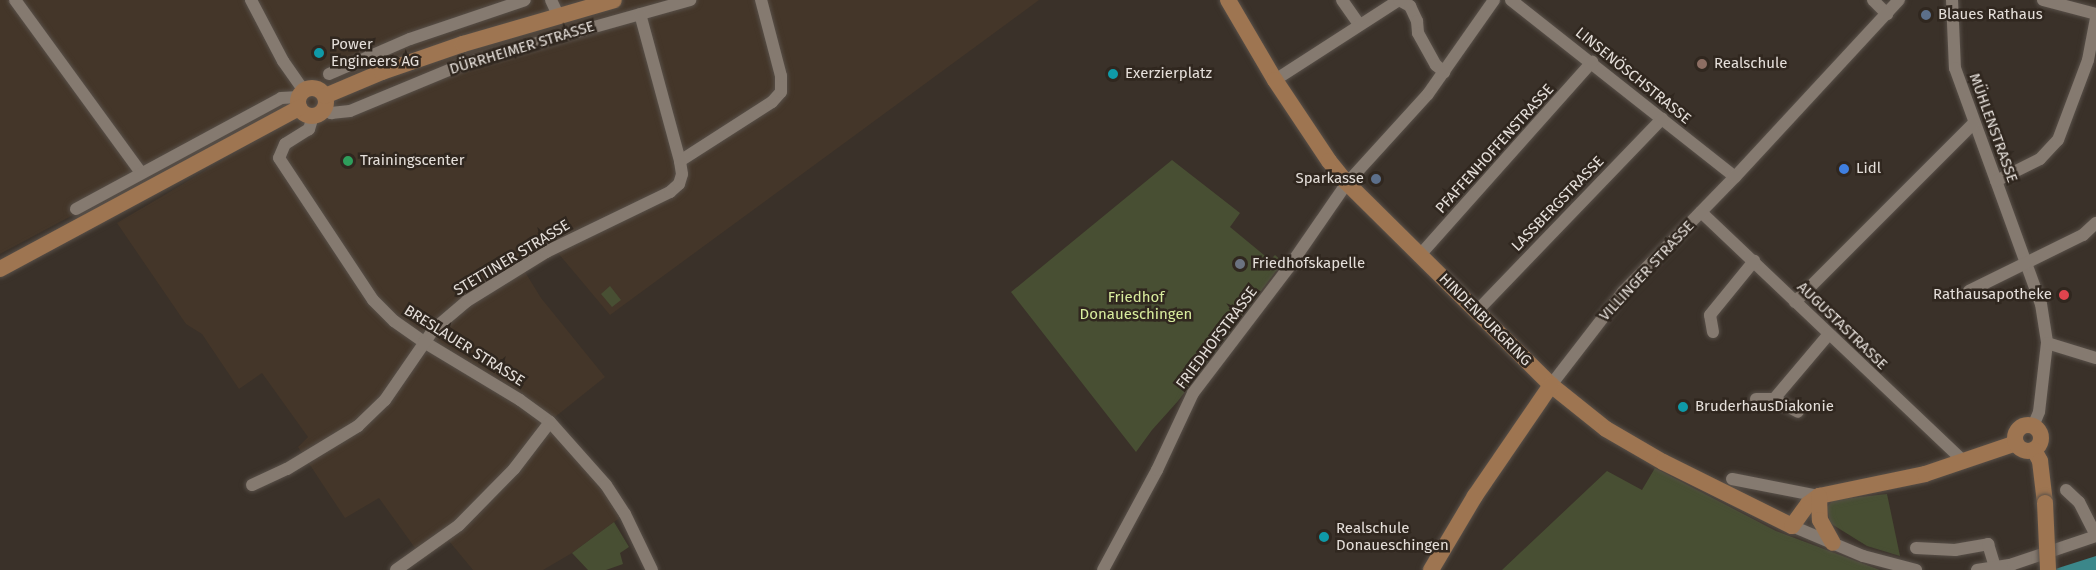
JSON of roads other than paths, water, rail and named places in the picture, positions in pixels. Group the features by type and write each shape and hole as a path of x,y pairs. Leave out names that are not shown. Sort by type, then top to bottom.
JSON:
{"main road":[{"name":"DÜRRHEIMER STRASSE","path":"0,269 310,103 382,72 463,44 554,8 614,0"},
{"name":"HINDENBURGRING","path":"1228,0 1275,80 1329,161 1347,183 1551,385 1606,429 1663,462 1792,526"},
{"name":"VILLINGER STRASSE","path":"1431,570 1475,496 1551,385"},
{"path":"2016,442 2019,429 2033,426 2040,432 2041,440 2034,450"},
{"path":"1792,526 1808,504 1819,496 1925,474 2016,442"},
{"path":"2016,442 2024,450 2034,450"},
{"path":"2034,450 2040,461 2045,503 2048,570"},
{"path":"1819,496 1820,520 1833,543"}],"street":[{"path":"15,0 141,173"},
{"path":"251,0 283,61 310,103"},
{"path":"329,74 410,39 525,0"},
{"name":"DÜRRHEIMER STRASSE","path":"76,209 281,98 310,103 332,113 350,111 466,63 690,0"},
{"path":"680,161 772,102 781,92 781,76 761,0"},
{"path":"1342,0 1359,24"},
{"name":"FRIEDHOFSTRASSE","path":"1103,570 1157,470 1193,393 1289,267 1347,183 1428,94 1494,0"},
{"name":"LINSENÖSCHSTRASSE","path":"1511,0 1735,177"},
{"path":"1873,0 1887,14"},
{"name":"VILLINGER STRASSE","path":"1551,385 1623,292 1735,177 1899,0"},
{"name":"MÜHLENSTRASSE","path":"1952,0 1955,68 1973,124 2041,304 2047,343 2039,412 2033,426"},
{"path":"1996,181 2040,159 2058,140 2088,60 2096,16 2043,0"},
{"path":"1275,80 1395,1 1403,1 1410,6 1418,21 1418,33 1436,65 1444,72"},
{"name":"STETTINER STRASSE","path":"252,485 308,458 358,426 385,400 434,329 467,301 546,252 670,192 679,184 682,174 680,161 640,14"},
{"name":"PFAFFENHOFFENSTRASSE","path":"1420,255 1592,62"},
{"name":"BRESLAUER STRASSE","path":"310,103 307,131 281,148 279,158 373,300 394,321 424,342 520,399 550,422 606,485 625,514 652,570"},
{"name":"LASSBERGSTRASSE","path":"1477,311 1662,119"},
{"path":"1795,302 1973,124"},
{"name":"AUGUSTASTRASSE","path":"1701,212 1963,461"},
{"path":"1969,291 2083,235 2096,223"},
{"path":"1713,332 1710,315 1754,261"},
{"path":"1774,399 1829,334"},
{"path":"2047,343 2096,358"},
{"path":"1756,399 1774,399 1798,412"},
{"path":"396,570 407,566 459,525 491,494 550,422"},
{"path":"1732,479 1819,496"},
{"path":"1977,570 2013,564 2096,535 2079,502 2066,490"},
{"path":"1792,526 1863,556 1916,570"},
{"path":"1916,548 1955,550 1988,544 1995,567"}],"water":[{"path":"2096,556 2096,570 2052,570"}],"place":[{"name":"Blaues Rathaus","path":"1926,15"},
{"name":"Power Engineers AG","path":"319,53"},
{"name":"Realschule","path":"1702,64"},
{"name":"Exerzierplatz","path":"1113,74"},
{"name":"Trainingscenter","path":"348,161"},
{"name":"Lidl","path":"1844,169"},
{"name":"Sparkasse","path":"1376,179"},
{"name":"Friedhofskapelle","path":"1240,264"},
{"name":"Rathausapotheke","path":"2064,295"},
{"name":"BruderhausDiakonie","path":"1683,407"},
{"name":"Realschule Donaueschingen","path":"1324,537"}],"park label":[{"name":"Friedhof Donaueschingen","path":"1136,306"}]}
